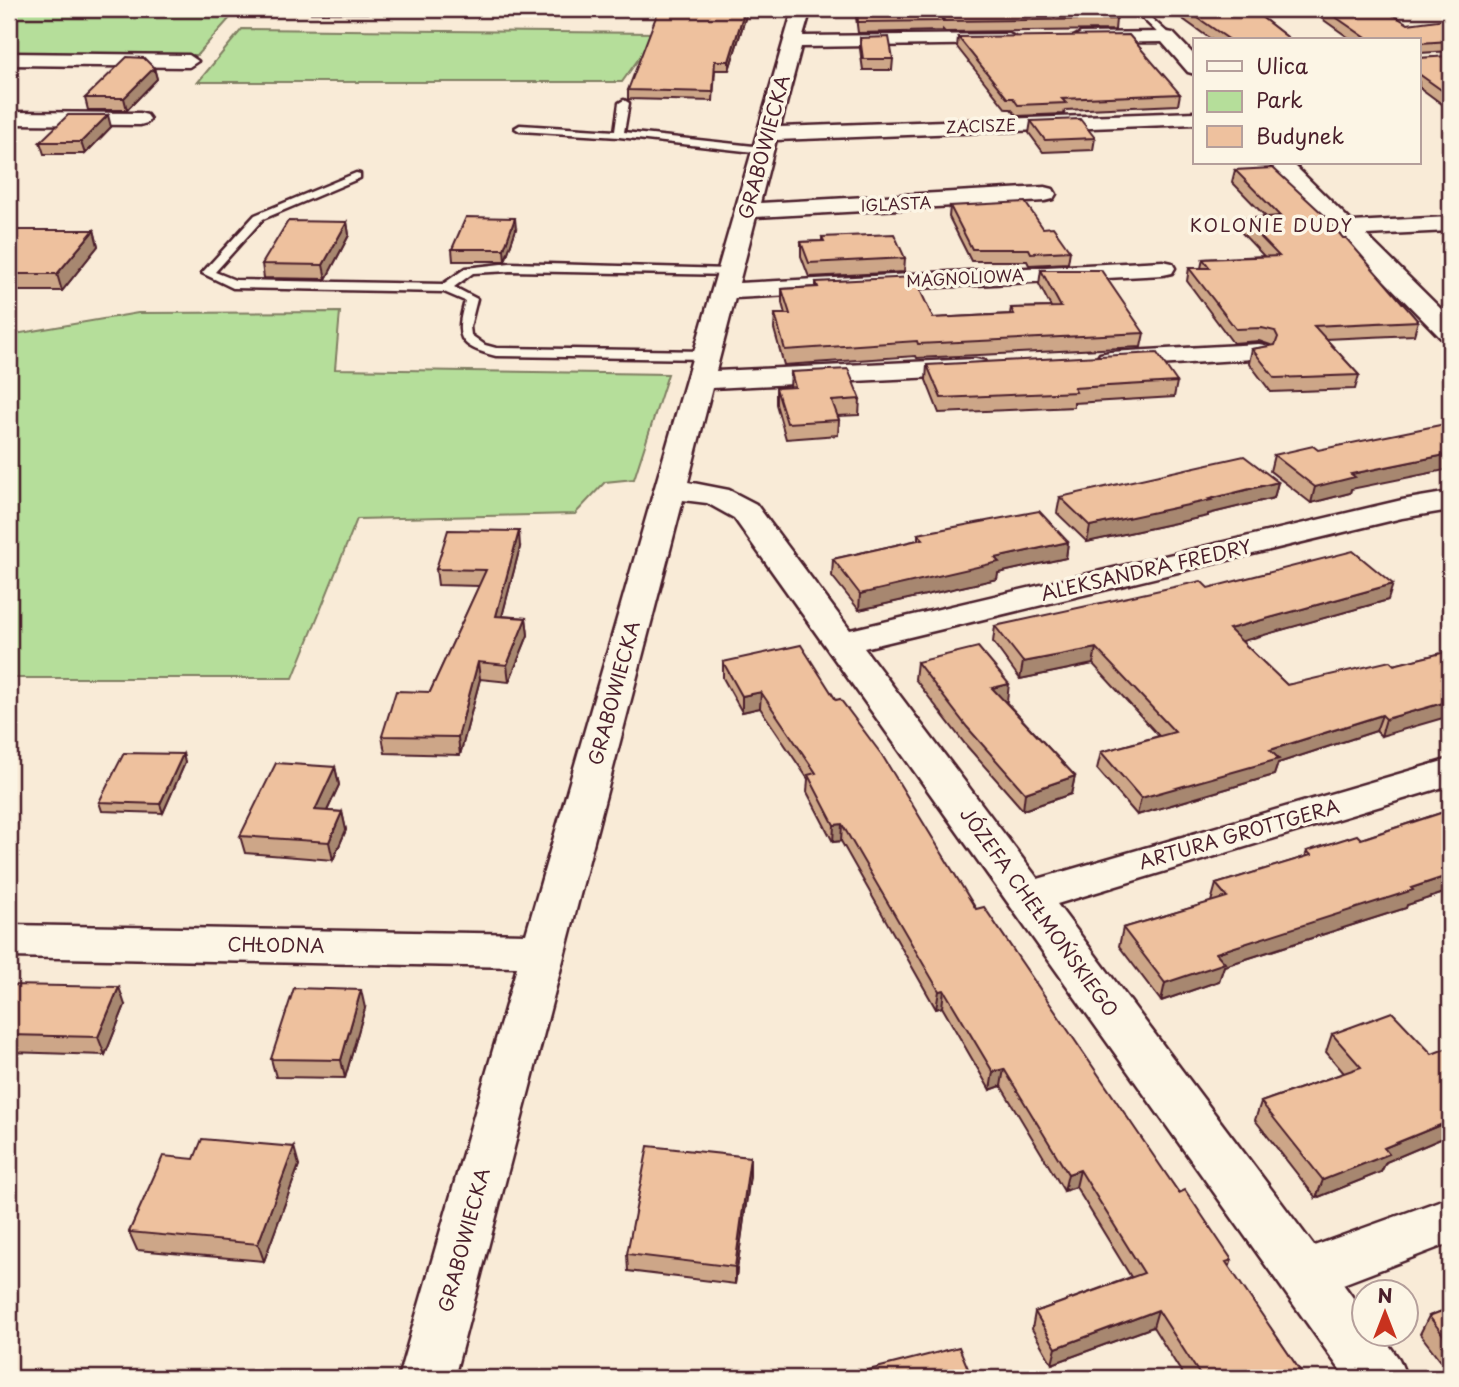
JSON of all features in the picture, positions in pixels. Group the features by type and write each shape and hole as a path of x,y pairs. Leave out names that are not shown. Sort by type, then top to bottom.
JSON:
{"street":[{"path":"798,26 1033,39"},
{"name":"GRABOWIECKA","path":"426,1378 798,26"},
{"path":"1060,38 1169,40 1193,66"},
{"path":"9,59 189,61"},
{"path":"9,118 140,119"},
{"name":"ZACISZE","path":"766,142 1193,118"},
{"path":"1281,164 1450,332"},
{"name":"IGLASTA","path":"747,211 1045,194"},
{"path":"1345,229 1450,224"},
{"name":"MAGNOLIOWA","path":"727,282 1163,268"},
{"path":"1078,362 1259,352"},
{"path":"704,368 994,366"},
{"name":"JÓZEFA CHEŁMOŃSKIEGO","path":"670,490 697,491 724,497 745,511 1379,1378"},
{"name":"ALEKSANDRA FREDRY","path":"843,642 1402,509 1450,501"},
{"name":"ARTURA GROTTGERA","path":"1028,897 1450,772"},
{"name":"CHŁODNA","path":"9,941 454,948 543,952"},
{"path":"1303,1275 1450,1220"}],"lane":[{"path":"1138,9 1169,40"},
{"path":"619,134 624,103"},
{"path":"520,128 766,142"},
{"path":"356,176 259,217 208,273 233,284 446,288 471,299 464,336 480,348 496,352 704,368"},
{"path":"446,288 470,270 496,268 727,282"}],"green space":[{"path":"9,9 238,9 197,55 9,54"},
{"path":"242,29 657,33 622,82 198,82"},
{"path":"340,312 335,369 668,374 634,479 605,482 575,514 357,519 293,678 9,678 9,335 138,313"}],"building":[{"path":"659,9 745,9 729,61 715,61 713,92 628,90"},
{"path":"857,9 1107,9 1116,19 945,21 937,11 943,21 858,22"},
{"path":"1185,9 1251,9 1288,38 1227,38"},
{"path":"1324,9 1383,9 1408,24 1445,19 1450,21 1450,41 1420,43 1420,38 1366,38"},
{"path":"1129,35 1180,94 1062,99 1066,103 1018,105 1013,98 1007,98 958,37"},
{"path":"889,37 893,59 863,59 860,38"},
{"path":"1450,56 1450,96 1420,75 1420,58"},
{"path":"127,57 144,58 154,68 124,98 85,98"},
{"path":"68,115 108,115 81,142 40,142"},
{"path":"1080,119 1095,138 1045,140 1031,121"},
{"path":"1273,168 1346,238 1418,321 1314,326 1359,375 1275,378 1252,349 1275,345 1278,337 1275,331 1262,328 1236,329 1189,268 1210,268 1203,259 1279,256 1243,219 1280,216 1235,170"},
{"path":"1025,202 1043,228 1053,227 1070,251 1031,253 1029,249 972,249 950,206"},
{"path":"466,217 515,218 504,249 452,249"},
{"path":"288,221 347,222 323,265 262,264"},
{"path":"9,230 94,230 57,274 9,274"},
{"path":"894,234 905,258 809,263 801,242 824,241 822,237"},
{"path":"1041,270 1101,270 1144,333 918,344 917,341 785,350 775,314 790,314 782,289 818,287 816,282 914,277 933,318 1014,314 1011,308 1061,307"},
{"path":"1157,353 1177,382 1074,388 1076,392 941,398 927,365"},
{"path":"848,369 860,399 832,401 839,420 787,423 776,388 795,387 791,372"},
{"path":"1450,423 1450,454 1351,474 1355,477 1315,487 1274,455 1313,446 1318,450"},
{"path":"1244,456 1278,482 1209,499 1211,500 1090,526 1060,497"},
{"path":"1039,511 1068,542 995,558 999,562 860,594 833,559 923,539 918,534"},
{"path":"448,530 519,531 496,616 526,618 507,665 478,662 458,737 382,736 396,691 430,692 486,570 436,569"},
{"path":"1353,551 1393,584 1229,629 1287,685 1390,661 1394,665 1450,651 1450,701 1386,719 1382,715 1270,750 1279,759 1141,798 1101,752 1175,732 1096,648 1023,662 995,626 1201,581 1208,588"},
{"path":"801,645 836,700 840,699 882,755 976,909 984,907 1179,1193 1185,1190 1232,1260 1226,1262 1305,1378 1202,1378 1158,1310 1056,1348 1035,1312 1144,1273 1080,1170 1068,1174 1004,1069 993,1072 944,990 939,991 842,824 834,825 808,775 816,773 761,692 742,696 723,662"},
{"path":"978,647 1009,684 992,688 1075,776 1025,793 967,727 917,662"},
{"path":"124,753 183,754 160,804 99,802"},
{"path":"276,763 335,767 315,810 342,812 329,842 240,836"},
{"path":"1450,810 1450,875 1411,888 1413,890 1216,953 1225,963 1165,983 1123,928 1227,897 1216,884 1311,855 1307,851 1357,835 1361,839"},
{"path":"9,985 119,987 98,1037 9,1035"},
{"path":"294,988 361,990 341,1060 271,1059"},
{"path":"1392,1012 1432,1054 1450,1047 1450,1121 1384,1148 1389,1154 1323,1180 1261,1102 1361,1067 1332,1034"},
{"path":"202,1139 294,1147 258,1244 129,1232 163,1156 194,1159"},
{"path":"648,1146 750,1157 735,1267 627,1254"},
{"path":"1450,1308 1450,1344 1429,1316"},
{"path":"959,1347 972,1378 855,1378 853,1374"}],"district":[{"name":"KOLONIE DUDY","path":"1272,226"}]}
